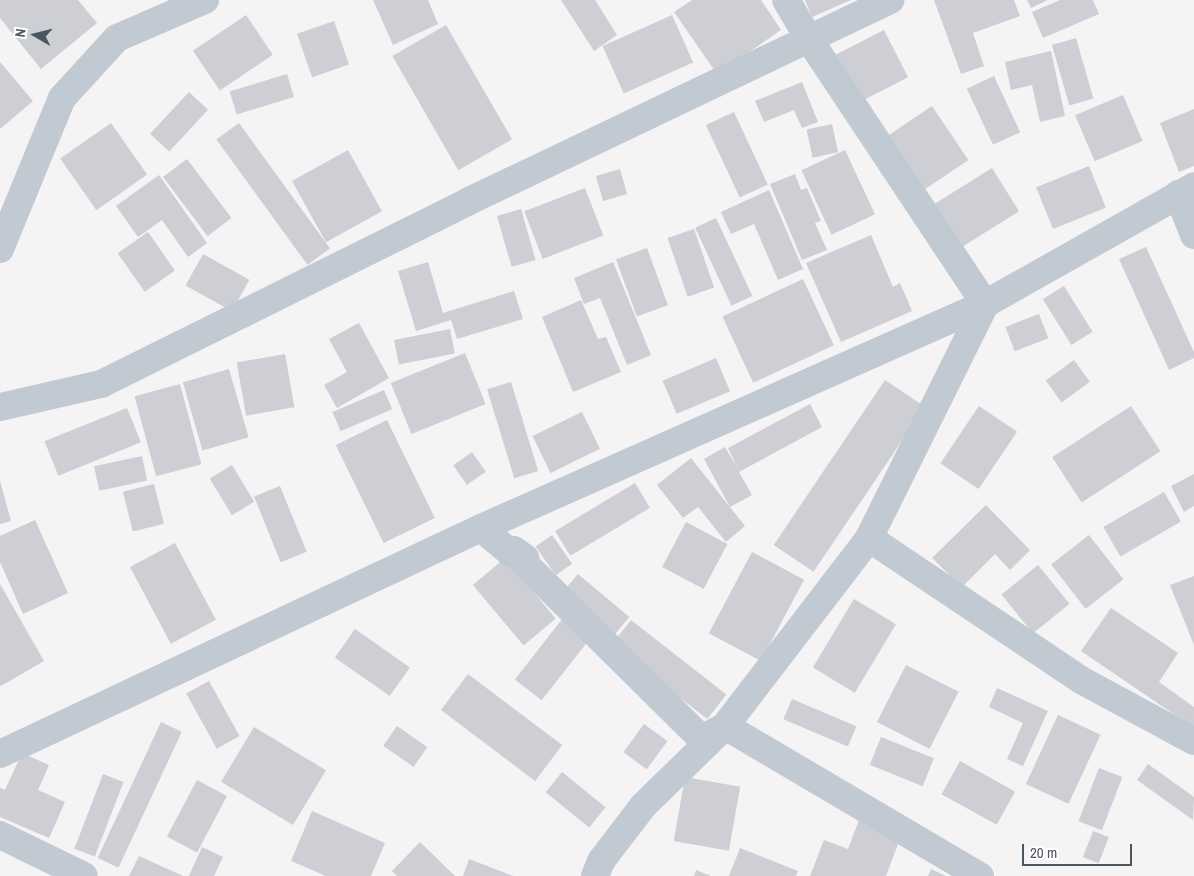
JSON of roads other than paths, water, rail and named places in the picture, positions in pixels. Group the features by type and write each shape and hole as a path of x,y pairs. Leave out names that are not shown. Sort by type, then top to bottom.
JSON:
{"street":[{"path":"0,248 62,98 117,38 205,0"},
{"path":"786,0 809,39 985,304"},
{"path":"0,407 101,384 460,206 892,0"},
{"path":"0,754 481,528 985,304 1186,190 1194,235"},
{"path":"595,876 601,861 644,806 725,726 869,538 985,304"},
{"path":"481,528 511,553 514,550 525,558 522,561 702,739 725,726"},
{"path":"869,538 1081,680 1194,741"},
{"path":"725,726 980,876"},
{"path":"0,835 84,876"}]}
